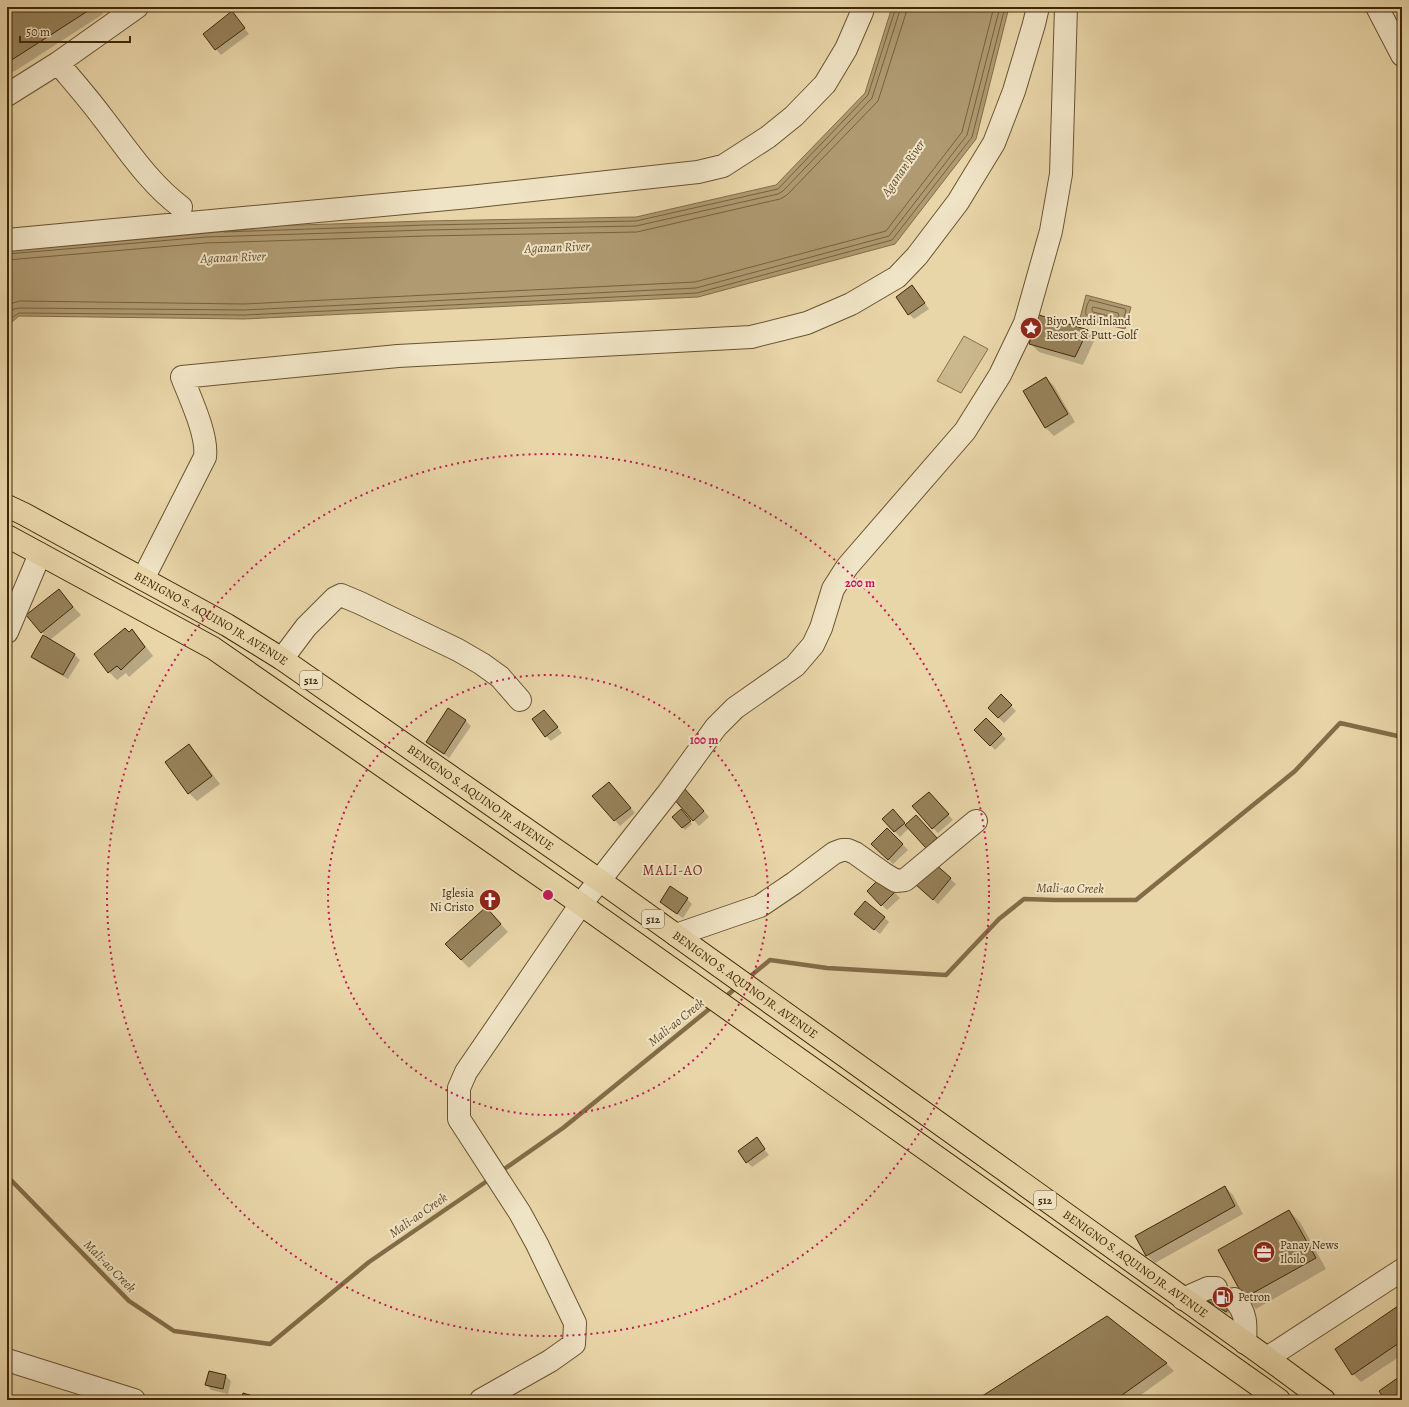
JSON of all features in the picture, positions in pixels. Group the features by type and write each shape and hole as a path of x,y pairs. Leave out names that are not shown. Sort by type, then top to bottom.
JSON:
{"main road":[{"name":"BENIGNO S. AQUINO JR. AVENUE","path":"7,506 227,625 282,659 599,880 1324,1400"},
{"name":"BENIGNO S. AQUINO JR. AVENUE","path":"7,536 213,648 581,904 1280,1400"}],"street":[{"path":"7,95 58,63 137,7"},
{"path":"7,240 469,197 698,172 723,166 768,137 794,116 825,84 846,49 863,7"},
{"path":"143,579 205,457 206,448 203,434 182,377 398,356 751,337 807,323 851,304 897,276 917,256 958,202 994,142 1014,91 1038,7"},
{"path":"481,1400 550,1361 574,1344 575,1323 537,1244 520,1213 459,1119 459,1088 466,1072 581,904 668,793 716,727 735,708 794,666 813,645 821,628 832,589 847,567 965,431 1000,375 1025,324 1052,231 1061,174 1066,7"},
{"path":"1377,7 1402,55"},
{"path":"58,63 102,116 146,175 169,198 181,207"},
{"path":"7,632 40,554"},
{"path":"282,659 306,627 335,598 341,595 458,650 482,664 500,677 520,700"},
{"path":"676,935 760,906 834,853 842,850 848,850 855,853 896,881 905,880 976,821"},
{"path":"1267,1358 1402,1270"},
{"path":"1183,1299 1208,1288 1225,1294 1241,1307 1247,1323 1245,1343"},
{"path":"7,1360 134,1400"},
{"path":"1280,1400 1296,1380"}],"shaded area":[{"path":"964,336 988,349 961,393 937,381"}],"water":[{"name":"Aganan River","path":"892,7 1009,7 976,139 895,244 698,297 244,319 19,316 7,326 7,245 205,228 426,221 636,217 776,185 865,93"},
{"path":"1086,295 1131,307 1125,329 1080,318"}],"building":[{"path":"7,7 94,7 7,63"},
{"path":"232,11 245,28 215,50 203,34"},
{"path":"912,285 925,303 908,315 896,297"},
{"path":"1039,315 1088,330 1075,357 1029,344"},
{"path":"1046,377 1068,414 1045,428 1023,391"},
{"path":"59,589 73,607 41,633 26,615"},
{"path":"125,628 129,632 132,629 145,647 121,670 117,666 108,673 94,654"},
{"path":"43,635 75,654 63,675 31,657"},
{"path":"1001,694 1012,705 998,718 988,708"},
{"path":"448,708 466,720 444,754 426,742"},
{"path":"544,710 558,727 545,737 532,719"},
{"path":"986,718 1002,734 990,746 974,730"},
{"path":"189,744 212,776 188,794 165,762"},
{"path":"609,782 631,808 614,821 592,796"},
{"path":"684,788 704,811 693,821 673,798"},
{"path":"929,792 949,814 932,829 912,806"},
{"path":"681,809 691,821 682,828 672,817"},
{"path":"893,809 905,823 894,832 882,819"},
{"path":"916,815 937,838 926,848 905,825"},
{"path":"887,828 903,844 888,860 871,844"},
{"path":"934,863 951,878 933,900 915,884"},
{"path":"881,877 895,892 881,906 867,891"},
{"path":"670,886 688,898 677,914 660,902"},
{"path":"865,901 885,917 874,930 854,914"},
{"path":"486,907 501,924 461,960 445,944"},
{"path":"757,1137 765,1149 746,1163 738,1151"},
{"path":"1225,1186 1235,1206 1146,1256 1135,1236"},
{"path":"1289,1210 1316,1258 1244,1298 1218,1250"},
{"name":"Petron","path":"1219,1284 1237,1295 1226,1312 1208,1301"},
{"path":"1398,1306 1402,1312 1402,1341 1352,1375 1335,1349"},
{"path":"1107,1316 1167,1363 1115,1400 976,1400"},
{"path":"209,1371 226,1375 223,1389 205,1385"},
{"path":"1402,1375 1402,1400 1385,1400 1379,1391"},
{"path":"243,1393 266,1400 241,1400"}],"waterway":[{"name":"Mali-ao Creek","path":"747,979 770,960 827,968 946,975 999,919 1024,899 1136,900 1295,771 1340,723 1402,737"},
{"name":"Mali-ao Creek","path":"724,998 738,986"},
{"name":"Mali-ao Creek","path":"500,1172 563,1128 713,1006"},
{"name":"Mali-ao Creek","path":"7,1176 129,1301 174,1331 270,1344 369,1262 490,1179"}],"place":[{"name":"Biyo Verdi Inland Resort & Putt-Golf","path":"1031,328"},
{"name":"Iglesia Ni Cristo","path":"490,900"},
{"name":"Panay News Iloilo","path":"1264,1252"},
{"name":"Petron","path":"1223,1297"}],"district":[{"name":"MALI-AO","path":"673,870"}]}
